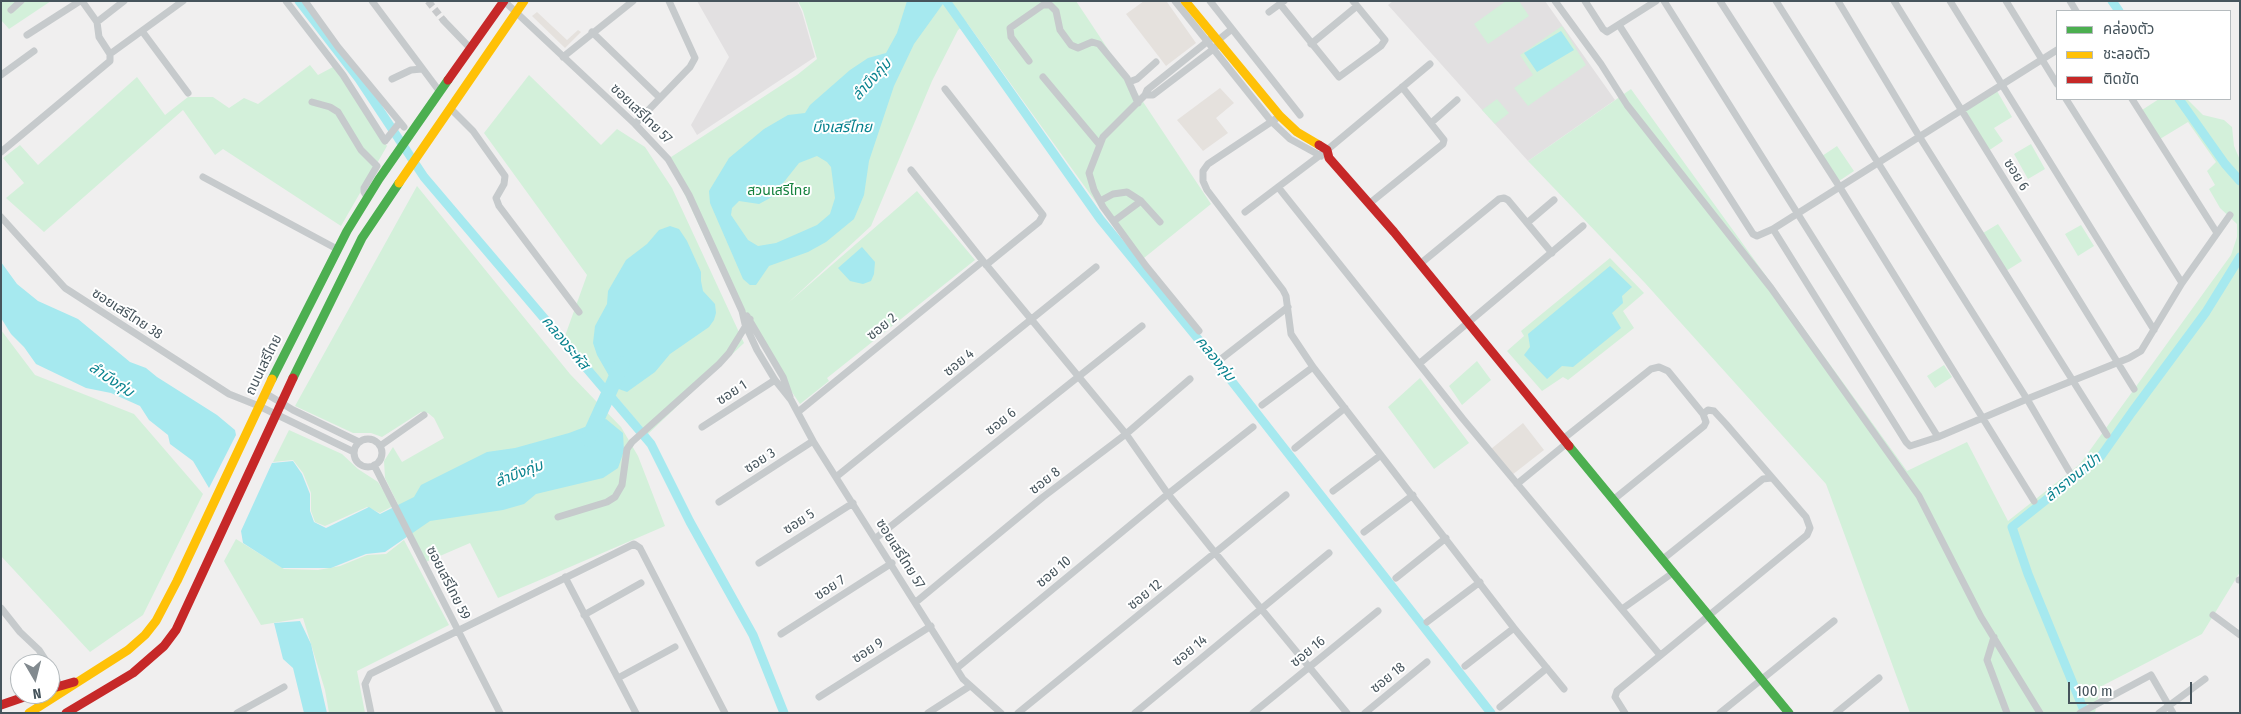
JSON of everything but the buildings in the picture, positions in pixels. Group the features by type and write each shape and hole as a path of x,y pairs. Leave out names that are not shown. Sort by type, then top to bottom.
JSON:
{"main road":[{"name":"ถนนเสรีไทย","path":"29,713 128,650 156,621 337,249 367,197 504,1"},
{"path":"66,713 133,673 164,646 176,630 280,402 352,257 403,175 524,1"},
{"path":"1185,1 1237,72 1297,132 1325,154 1370,204 1789,713"},
{"path":"60,686 84,679"}],"street":[{"path":"11,10 21,1"},
{"path":"1,152 108,63 111,58 99,37 97,22 81,1 27,35"},
{"path":"97,22 124,1"},
{"path":"110,54 183,1"},
{"path":"286,1 342,74 386,140 401,124 338,47 305,1"},
{"path":"372,1 440,92"},
{"name":"ซอยเสรีไทย 57","path":"504,1 662,150 676,170 747,322 754,345 775,380 798,412 813,441 957,668 970,686 1001,713"},
{"path":"563,57 633,1"},
{"path":"635,124 690,67 695,58 669,1"},
{"path":"1175,1 1214,43"},
{"path":"1210,1 1300,115"},
{"path":"1555,1 1601,64 1627,105 1771,288 1919,496 1994,637 2040,713"},
{"path":"1585,1 1605,31 1619,25 1656,1"},
{"path":"1664,1 1938,437"},
{"path":"1720,1 1839,186 2034,501"},
{"path":"1776,1 1876,163 2027,398 2070,471"},
{"path":"1838,1 1919,136 2107,436"},
{"name":"ซอย 6","path":"1894,1 2134,389"},
{"path":"1950,1 2154,330"},
{"path":"2006,1 2056,82"},
{"path":"1269,12 1282,3 1311,44 1339,77 1381,46 1384,40 1355,4 1311,44"},
{"path":"1029,62 1011,37 1010,28 1043,5 1050,5 1056,11 1060,30 1071,45 1078,48 1092,42 1099,44 1129,82 1138,103"},
{"path":"444,21 471,49"},
{"path":"1619,25 1752,234 1761,235 2056,51"},
{"path":"1145,96 1153,95 1232,29"},
{"path":"142,31 188,93"},
{"path":"592,32 659,97"},
{"path":"1199,331 1146,266 1114,221 1100,201 1088,173 1103,137 1145,96 1147,90 1174,68 1214,43"},
{"path":"1,74 34,51"},
{"path":"1129,82 1137,79 1156,62"},
{"path":"1245,212 1325,154 1430,64"},
{"path":"1174,68 1178,75"},
{"path":"392,79 411,70 422,69"},
{"path":"1237,72 1271,121 1290,139 1325,154"},
{"path":"1043,77 1099,144"},
{"path":"1370,204 1443,144 1444,140 1402,87"},
{"name":"ซอย 2","path":"798,412 984,263 1039,222 1043,215 945,89"},
{"path":"1431,123 1457,100"},
{"path":"2067,100 2182,283"},
{"path":"2133,100 2217,233"},
{"path":"312,102 330,106 338,112 361,150 377,166 364,188 367,197"},
{"path":"450,108 473,131 504,176 504,184 496,198 498,206 579,312"},
{"path":"1280,116 1208,164 1203,171 1203,181 1207,190 1283,290 1288,307 1291,334 1313,367 1514,628 1564,689"},
{"path":"911,170 984,263 1126,434 1168,494 1216,554 1347,713"},
{"path":"203,177 337,249"},
{"path":"1278,187 1517,484 1660,656"},
{"path":"1100,201 1113,194 1127,192 1141,201 1160,222"},
{"path":"1420,264 1499,199 1508,200 1552,253"},
{"path":"1527,223 1554,200"},
{"path":"1114,221 1141,201"},
{"path":"1773,229 1910,446 1938,437 2141,351 2182,283 2230,215"},
{"name":"ซอยเสรีไทย 38","path":"1,217 65,288 210,383 229,394 275,414"},
{"path":"1420,363 1583,226"},
{"name":"ซอย 4","path":"836,477 1033,320 1096,267"},
{"path":"1221,359 1288,307"},
{"path":"558,518 607,502 615,497 622,485 627,449 632,442 719,364 729,353 747,322"},
{"name":"ซอยเสรีไทย 57","path":"747,322 783,377 790,400"},
{"name":"ซอย 6","path":"876,538 1142,326"},
{"path":"1262,405 1313,367"},
{"path":"1517,484 1564,441 1651,370 1659,367 1668,371 1703,414 1705,418 1704,426 1613,500"},
{"name":"ซอย 8","path":"916,602 1043,497 1126,434 1190,379"},
{"name":"ซอย 1","path":"702,426 775,380"},
{"path":"265,394 359,442 370,439 380,446 381,457 374,465 360,464 355,459 354,452 359,442"},
{"path":"1295,448 1345,408"},
{"path":"1625,713 1615,697 1617,691 1807,535 1810,528 1806,517 1714,411 1708,410 1703,414"},
{"path":"275,414 354,452"},
{"path":"380,446 424,415"},
{"name":"ซอย 10","path":"957,668 1168,494 1253,427"},
{"name":"ซอย 3","path":"720,502 813,441"},
{"path":"1333,491 1381,455"},
{"name":"ซอยเสรีไทย 59","path":"374,465 500,713"},
{"path":"1663,559 1763,478 1771,478"},
{"name":"ซอย 12","path":"1018,713 1216,554 1286,495"},
{"path":"1364,532 1413,495"},
{"name":"ซอย 5","path":"758,563 852,503"},
{"path":"1396,578 1446,538"},
{"path":"371,713 364,684 370,674 630,545 637,545 725,713"},
{"name":"ซอย 14","path":"1135,713 1329,553"},
{"name":"ซอย 7","path":"781,634 892,563"},
{"path":"1622,610 1674,572"},
{"path":"565,577 636,713"},
{"path":"1427,622 1480,582"},
{"path":"584,615 641,583"},
{"path":"1,608 20,632 42,654"},
{"name":"ซอย 16","path":"1253,713 1378,611"},
{"path":"2213,615 2240,635"},
{"path":"1720,713 1834,620"},
{"name":"ซอย 9","path":"819,697 930,626"},
{"path":"1465,666 1514,628"},
{"path":"1994,637 1986,660 2007,713"},
{"path":"618,678 675,646"},
{"name":"ซอย 18","path":"1365,713 1427,662"},
{"path":"1500,707 1547,668"},
{"path":"2080,713 2152,675 2173,713"},
{"path":"1836,713 1879,678"},
{"path":"2159,713 2205,679"},
{"path":"928,713 970,686"},
{"path":"237,713 284,687"}],"shaded area":[{"path":"697,1 797,1 815,57 697,135 691,125 729,57"},
{"path":"1144,1 1167,2 1196,43 1166,66 1126,14"},
{"path":"1393,1 1545,1 1615,100 1528,161 1388,5"},
{"path":"537,12 567,40 578,30 581,32 565,48 532,16"},
{"path":"1220,88 1234,103 1216,118 1228,133 1203,151 1177,120"},
{"path":"1523,423 1544,450 1512,475 1491,449"}],"green space":[{"path":"1,1 51,1 9,29 1,20"},
{"name":"สวนเสรีไทย","path":"798,1 1076,1 1211,204 1139,262 967,23 958,30 932,81 871,226 788,303 917,191 975,260 827,378 829,381 800,404 770,360 719,268 668,159 797,75 817,59 803,11"},
{"path":"1506,1 1519,1 1529,16 1488,44 1474,24"},
{"path":"1562,26 1586,65 1528,106 1514,88 1533,75 1520,55"},
{"path":"310,65 318,75 333,67 355,95 387,146 341,226 223,149 215,155 183,110 44,232 6,198 24,183 3,158 20,145 38,165 137,77 165,115 188,97 213,97 229,108 244,98 258,104"},
{"path":"529,75 601,145 617,129 645,147 672,188 744,343 648,434 565,336 587,275 484,133"},
{"path":"1631,89 1907,471 1967,442 2008,521 2080,464 2231,255 2237,237 2237,224 2220,208 2209,189 2215,185 2207,171 2216,162 2188,122 2160,139 2142,110 2157,100 2188,100 2203,115 2224,120 2232,127 2234,146 2240,160 2240,572 2202,634 2100,687 2095,713 1910,713 1826,484 1645,283 1528,161"},
{"path":"1997,91 2012,117 1994,128 2003,141 1988,151 1963,112"},
{"path":"1497,99 1509,113 1495,124 1482,110"},
{"path":"2031,144 2045,169 2028,179 2014,154"},
{"path":"1837,146 1854,171 1839,181 1822,156"},
{"path":"417,186 570,374 621,427 638,456 665,526 498,598 470,543 426,562 385,478 384,461 393,447 402,462 444,438 434,418 428,413 421,412 382,437 371,433 353,433 295,406"},
{"path":"1998,224 2022,261 2006,271 1983,233"},
{"path":"2081,225 2094,246 2078,256 2065,234"},
{"path":"1610,258 1644,293 1623,311 1634,328 1568,380 1563,377 1542,391 1507,351 1524,336 1521,331"},
{"path":"1,330 35,375 134,414 203,494 143,615 90,652 1,556"},
{"path":"1477,361 1491,380 1462,405 1449,386"},
{"path":"1944,365 1952,377 1935,388 1927,376"},
{"path":"1420,378 1469,443 1434,469 1388,407"},
{"path":"289,430 342,454 358,469 378,482 393,506 380,513 367,507 325,526 315,522 311,511 311,493 303,473 293,460 273,462"},
{"path":"236,539 284,569 318,570 340,566 367,555 386,554 404,540 449,625 357,671 365,713 329,713 325,690 303,618 261,625 224,561"}],"water":[{"name":"บึงเสรีไทย","path":"907,1 945,1 914,44 894,86 869,161 864,195 854,219 826,242 808,252 769,266 756,285 750,285 743,279 710,203 709,191 729,158 764,129 788,115 805,113 810,105 850,70 868,58 886,53 897,33","holes":["817,156 831,167 835,198 830,214 817,225 776,243 758,246 748,240 731,215 732,208 739,201 759,204 772,197 799,163"]},
{"path":"1561,31 1574,50 1537,72 1524,53"},
{"path":"670,226 679,229 687,241 701,272 703,291 715,304 716,313 709,327 670,354 655,372 627,392 616,388 597,355 593,343 595,326 607,304 608,291 626,260 647,244 659,230"},
{"path":"862,247 875,262 871,281 863,284 850,281 838,268"},
{"path":"1,262 17,284 38,301 78,319 130,362 146,368 217,415 235,430 236,435 209,488 193,461 170,444 168,435 149,420 140,406 111,393 86,388 36,364 24,347 11,334 1,318"},
{"path":"1610,266 1632,287 1622,296 1623,303 1612,313 1621,328 1573,367 1562,366 1547,379 1524,355 1530,347 1528,334"},
{"path":"606,419 623,433 624,451 618,468 603,478 536,494 524,504 503,510 430,521 385,552 366,554 331,568 282,568 243,543 241,531 272,463 293,461 302,474 310,494 310,511 314,522 326,528 369,507 380,514 414,497 421,485 487,452 515,448 569,433"},
{"path":"300,621 311,644 327,713 304,713 293,668 283,659 274,623"}],"waterway":[{"name":"คลองระหัส","path":"299,1 359,79 424,177 651,444 690,522 753,635 784,713"},
{"name":"คลองกุ่ม","path":"946,1 1100,219 1212,356 1491,713"},
{"name":"ลำรางนาป่า","path":"2112,1 2118,10"},
{"name":"ลำรางนาป่า","path":"2180,100 2225,164 2240,181"},
{"name":"ลำรางนาป่า","path":"2085,713 2028,574 2012,527 2101,456 2206,312 2240,257"},
{"name":"ลำบึงกุ่ม","path":"588,439 622,364"}],"tunnel":[{"path":"428,1 444,21"}],"traffic: fast":[{"path":"272,379 347,231 379,179 448,80"},
{"path":"293,378 362,238 399,183"},
{"path":"1569,446 1789,713"}],"traffic: slow":[{"path":"399,183 524,1"},
{"path":"1185,1 1280,116 1297,132 1319,145"},
{"path":"29,713 128,650 145,635 156,621 177,581 272,379"}],"traffic: jam":[{"path":"448,80 504,1"},
{"path":"1319,145 1327,150 1329,158 1394,232 1569,446"},
{"path":"66,713 133,673 164,646 176,630 293,378"},
{"path":"60,686 74,682"},
{"path":"1,705 10,702"}]}
